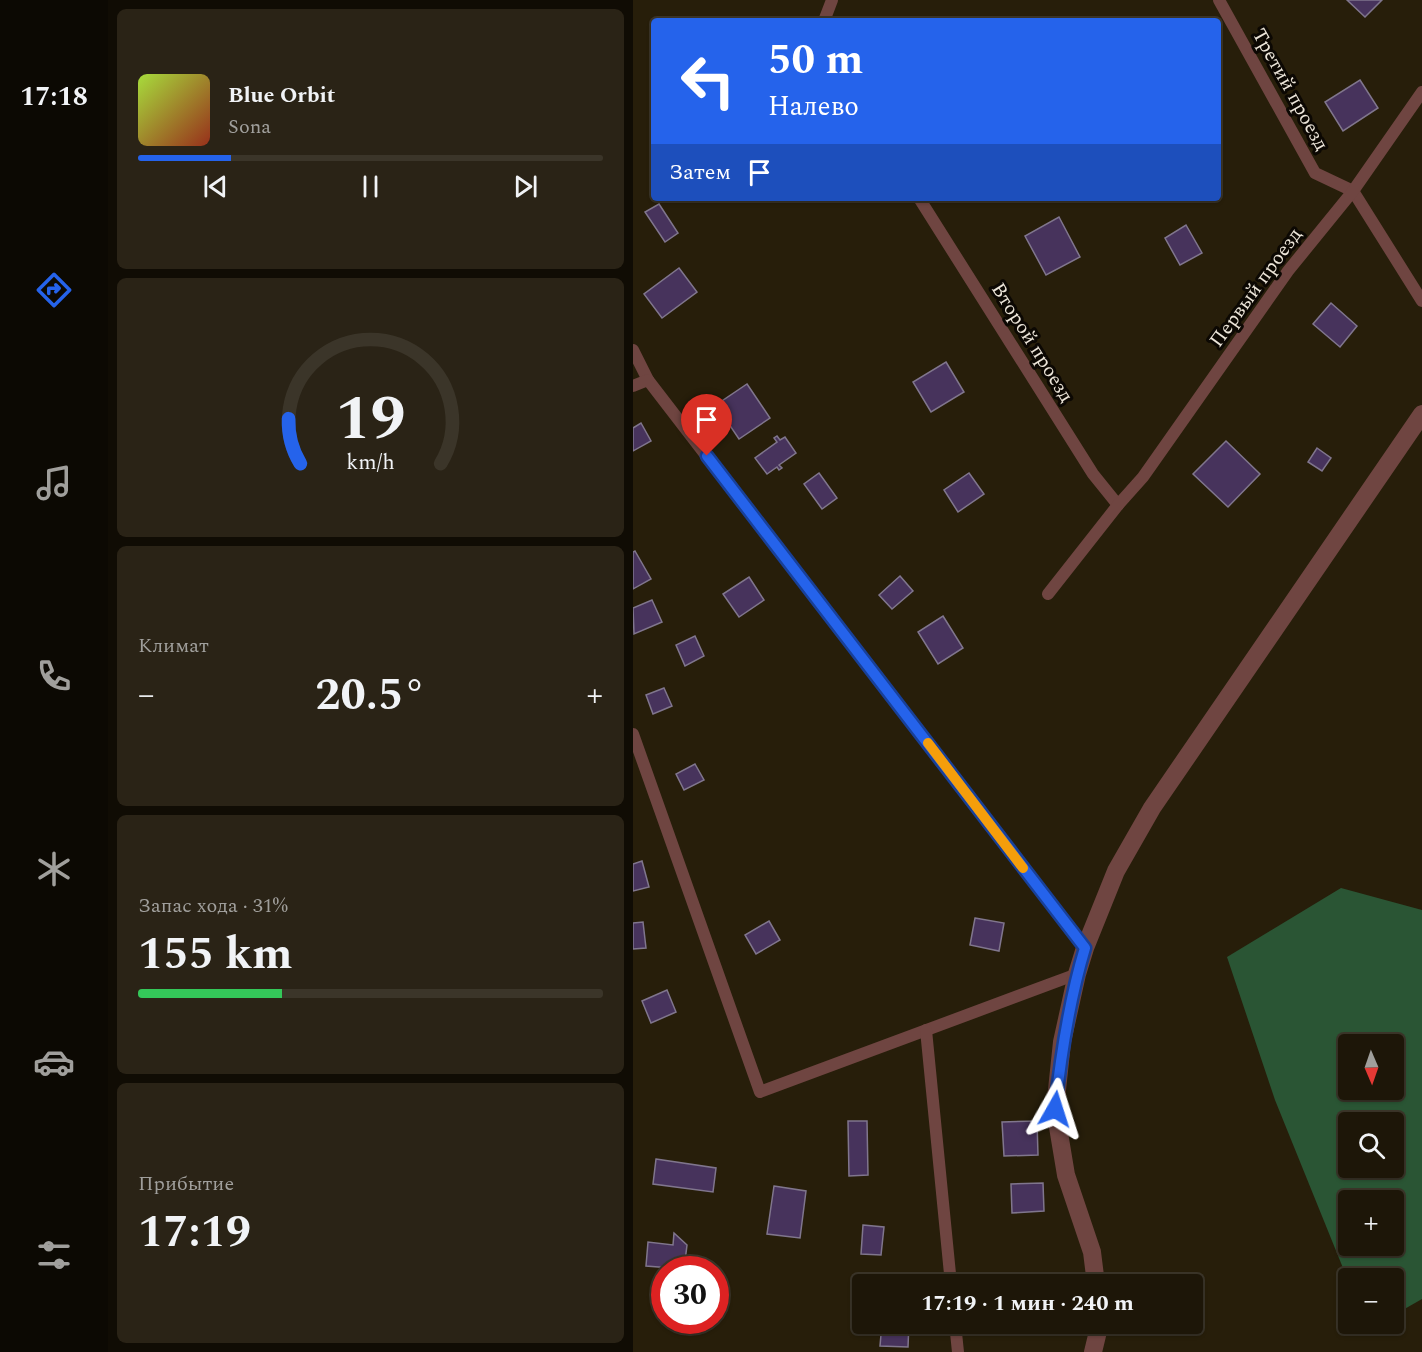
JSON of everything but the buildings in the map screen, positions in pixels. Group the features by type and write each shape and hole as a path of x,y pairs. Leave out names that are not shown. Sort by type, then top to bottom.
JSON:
{"street":[{"path":"1095,1274 1092,1252 1066,1175 1055,1109 1062,1042 1085,948 1116,871 1152,808 1422,414"},
{"path":"1093,1352 1097,1334"}],"lane":[{"path":"825,18 832,0"},
{"name":"Третий проезд","path":"1219,0 1315,173 1353,191"},
{"name":"Первый проезд","path":"1048,594 1143,477 1288,271 1353,191 1422,92"},
{"path":"1353,191 1422,301"},
{"name":"Второй проезд","path":"921,201 1093,474 1118,505"},
{"path":"633,350 648,380 1085,948"},
{"path":"633,386 648,380"},
{"path":"633,734 760,1092 1077,974"},
{"path":"926,1030 950,1274"},
{"path":"956,1334 958,1352"}],"green space":[{"path":"1341,888 1422,910 1422,1299 1404,1309 1404,1268 1343,1268 1338,1256 1404,1256 1404,1190 1338,1190 1338,1256 1275,1100 1227,957"}],"slow traffic":[{"path":"928,743 1023,868"}],"route":[{"path":"707,456 1085,948 1062,1042 1055,1109"}]}
